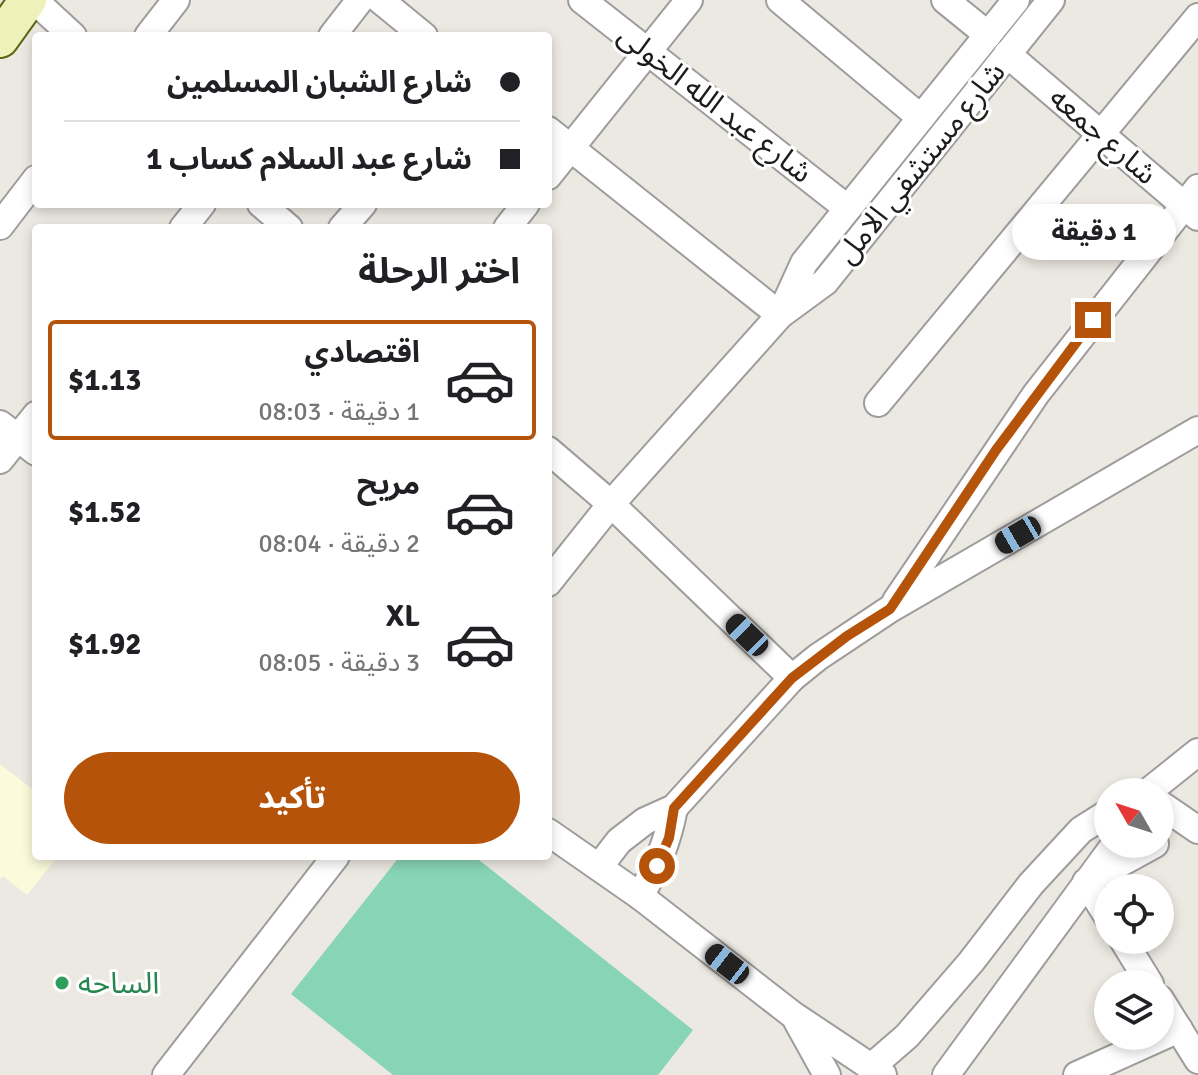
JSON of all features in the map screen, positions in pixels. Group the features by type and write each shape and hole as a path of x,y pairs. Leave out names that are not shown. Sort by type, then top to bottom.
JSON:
{"main road":[{"path":"0,39 28,0"}],"street":[{"path":"34,0 69,32"},
{"path":"151,32 176,0"},
{"path":"335,32 360,0"},
{"path":"380,0 419,32"},
{"name":"شارع عبد الله الخولى","path":"582,0 847,208"},
{"path":"552,171 689,0"},
{"path":"780,0 921,118"},
{"path":"945,0 988,35"},
{"name":"شارع مستشفي الامل","path":"780,315 804,263 1016,0"},
{"name":"شارع مستشفي الامل","path":"552,578 611,504 780,315 825,282 1051,0"},
{"path":"878,403 1198,17"},
{"name":"شارع جمعه","path":"1007,54 1101,134 1193,203"},
{"path":"552,133 780,315"},
{"path":"0,226 32,184"},
{"path":"890,609 1036,394 1193,203"},
{"path":"186,224 199,208"},
{"path":"266,208 284,224"},
{"path":"346,224 360,208"},
{"path":"510,224 523,208"},
{"path":"0,460 32,420"},
{"path":"599,867 628,834 645,821 674,808 792,678 847,636 1198,430"},
{"path":"552,453 611,504 792,678"},
{"path":"1166,778 1198,752"},
{"path":"640,896 669,838 674,808"},
{"path":"1174,813 1195,827"},
{"path":"552,835 640,896 793,1015 877,1071 971,962 1031,884 1081,830 1094,822"},
{"path":"1174,836 1195,827"},
{"path":"946,1075 1104,858"},
{"path":"1086,882 1130,858"},
{"path":"166,1075 333,860"},
{"path":"1086,882 1094,895"},
{"path":"793,1015 827,1075"},
{"path":"1174,1021 1198,1060"},
{"path":"1077,1075 1179,1029"}],"shaded area":[{"path":"0,764 32,789 32,860 55,860 27,895 3,876 0,879"}],"green space":[{"path":"397,860 479,860 693,1030 658,1075 393,1075 291,994"}],"place":[{"name":"الساحه","path":"62,983"}],"route":[{"path":"657,866 669,838 674,808 792,678 847,636 890,609 996,450 1093,320"}]}
